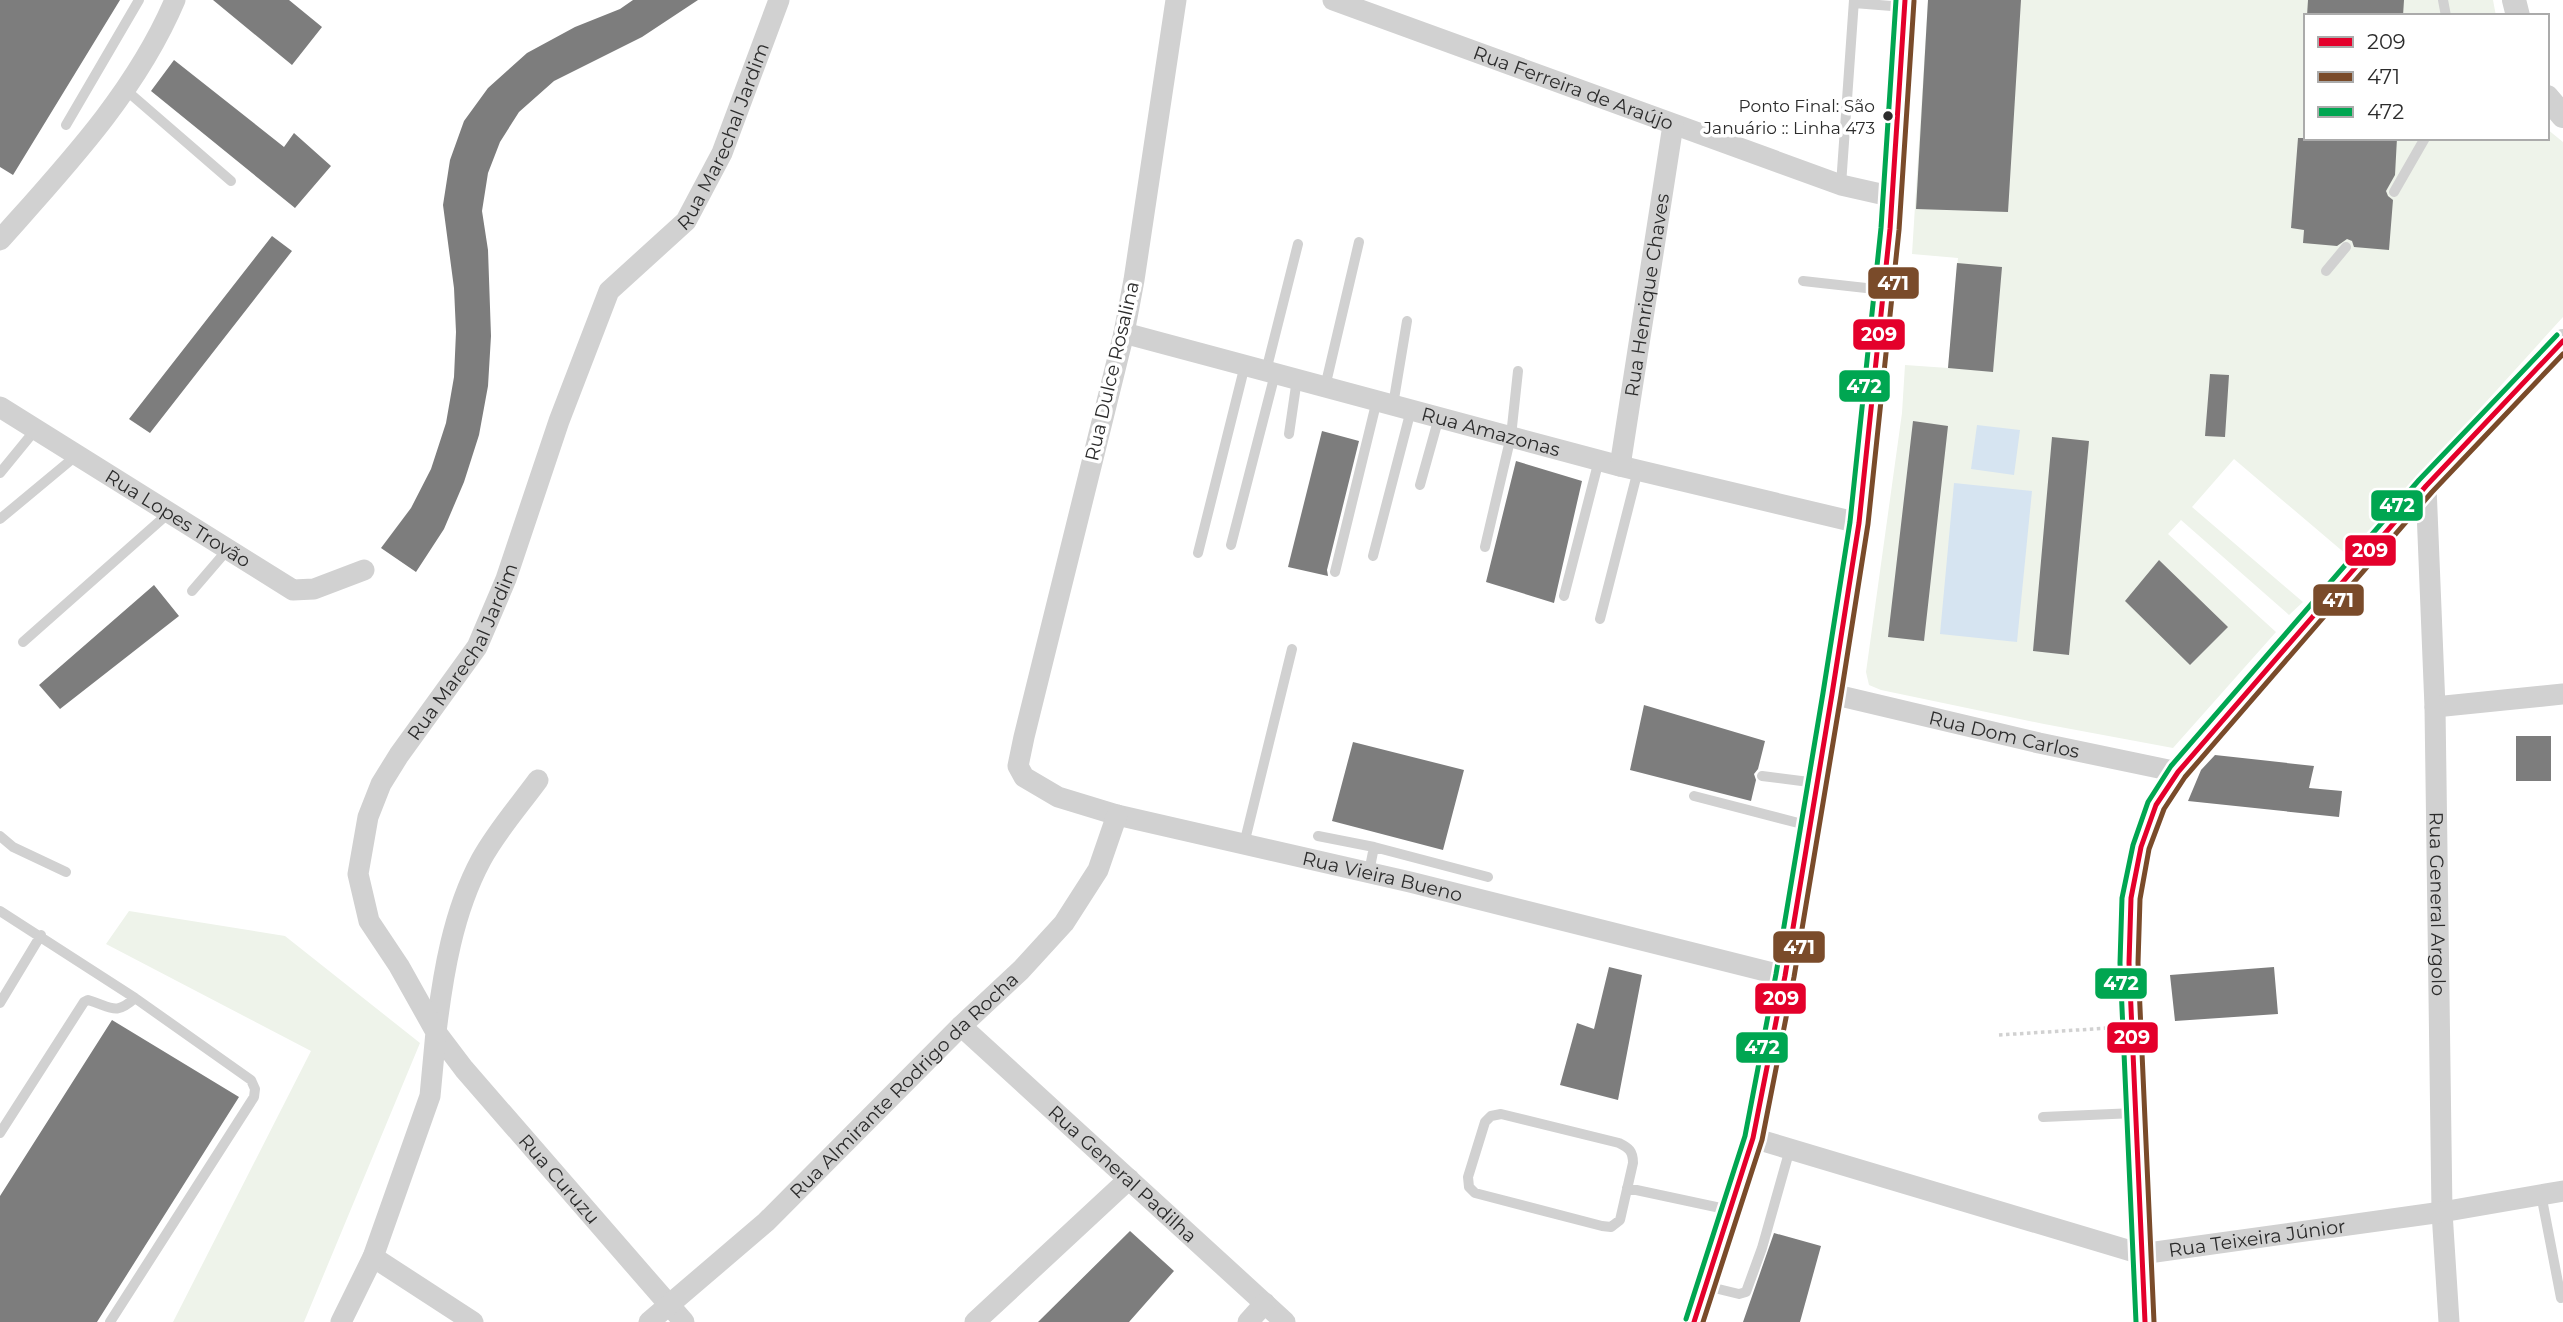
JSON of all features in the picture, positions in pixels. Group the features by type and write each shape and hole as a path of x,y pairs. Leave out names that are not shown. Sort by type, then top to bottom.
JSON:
{"street":[{"path":"0,240 127,91 175,0"},
{"name":"Rua Marechal Jardim","path":"436,1032 399,966 369,921 358,874 368,817 382,784 399,755 477,647 506,579 559,421 609,291 686,221 722,153 779,0"},
{"name":"Rua Dulce Rosalina","path":"1024,737 1124,333 1176,0"},
{"name":"Rua Ferreira de Araújo","path":"1333,0 1841,185 1894,197"},
{"path":"1694,1322 1753,1138 1785,976 1832,694 1858,523 1894,197 1904,4"},
{"path":"2549,99 2563,116"},
{"name":"Rua Henrique Chaves","path":"1629,468 1673,125"},
{"name":"Rua Amazonas","path":"1124,333 1629,468 1858,523"},
{"path":"2145,1322 2129,963 2131,898 2141,847 2156,805 2178,772 2426,486 2563,341"},
{"name":"Rua Lopes Trovão","path":"0,407 293,590 314,589 363,570"},
{"name":"Rua General Argolo","path":"2426,486 2435,707 2442,1212 2449,1322"},
{"name":"Rua Dom Carlos","path":"1832,694 2039,743 2178,772"},
{"path":"2435,707 2563,694"},
{"name":"Rua Vieira Bueno","path":"1024,737 1018,766 1024,776 1058,797 1117,816 1369,872 1785,976"},
{"path":"341,1322 373,1257 430,1096 442,978 467,889 483,857 538,780"},
{"name":"Rua Almirante Rodrigo da Rocha","path":"649,1322 766,1222 961,1026 1021,970 1064,923 1098,870 1117,816"},
{"name":"Rua General Padilha","path":"961,1026 1285,1322"},
{"name":"Rua Curuzu","path":"436,1032 464,1069 684,1322"},
{"name":"Rua Teixeira Júnior","path":"1753,1138 2141,1254 2442,1212 2563,1191"},
{"path":"975,1322 1129,1179"},
{"path":"373,1257 473,1322"},
{"path":"1248,1322 1265,1303"}],"lane":[{"path":"66,125 139,0"},
{"path":"1841,185 1854,2 1904,4"},
{"path":"127,91 231,181"},
{"path":"2393,192 2425,140"},
{"path":"1325,387 1359,242"},
{"path":"1231,545 1298,244"},
{"path":"2326,271 2346,247"},
{"path":"1803,281 1884,290"},
{"path":"1373,556 1407,321"},
{"path":"1198,553 1245,365"},
{"path":"1485,547 1511,436 1518,371"},
{"path":"1289,434 1297,379"},
{"path":"1335,572 1394,405"},
{"path":"1420,485 1440,417"},
{"path":"0,472 36,429"},
{"path":"0,519 77,454"},
{"path":"1564,596 1599,460"},
{"path":"1600,619 1629,468"},
{"path":"23,642 170,512"},
{"path":"192,591 229,548"},
{"path":"1244,844 1292,649"},
{"path":"1762,776 1817,783"},
{"path":"1694,796 1810,826"},
{"path":"0,836 13,847 66,872"},
{"path":"1318,836 1374,847 1488,877"},
{"path":"1369,872 1374,847"},
{"path":"0,911 135,998 251,1080 255,1089 254,1097 110,1322"},
{"path":"0,1003 41,935"},
{"path":"0,1133 84,1002 88,1000 120,1009 125,1008 135,998"},
{"path":"2043,1117 2135,1112"},
{"path":"1501,1114 1619,1143 1629,1148 1633,1163 1627,1188 1620,1220 1611,1227 1475,1193 1469,1188 1468,1177 1485,1122 1491,1116 1501,1114"},
{"path":"1706,1286 1739,1294 1746,1292 1762,1248 1790,1149"},
{"path":"1627,1188 1730,1210"},
{"path":"2540,1195 2561,1298"}],"path":[{"path":"1999,1035 2132,1027"}],"shaded area":[{"path":"1928,0 2493,0 2496,14 2304,14 2304,140 2549,140 2549,131 2563,142 2563,317 2347,555 2234,459 2192,507 2303,602 2289,615 2181,520 2168,534 2276,632 2173,748 2044,724 1881,690 1869,685 1866,672 1902,413 1905,365 1948,368 1958,258 1912,254"},
{"path":"129,911 285,936 420,1043 304,1322 173,1322 311,1051 106,944"}],"water":[{"path":"1977,425 2020,430 2014,475 1971,469"},
{"path":"1954,483 2032,491 2017,642 1940,634"}],"building":[{"path":"0,0 120,0 13,175 0,167"},
{"path":"213,0 289,0 322,27 292,65"},
{"path":"633,0 698,0 642,37 554,81 519,112 500,142 488,173 482,211 488,250 491,336 488,386 479,435 464,482 444,529 416,572 381,548 411,508 431,469 446,423 454,377 456,332 454,288 443,205 450,160 464,121 488,88 527,53 575,27 620,9"},
{"path":"1928,0 2021,0 2008,212 1916,209"},
{"path":"2308,0 2404,0 2403,14 2307,14"},
{"path":"174,60 284,147 294,133 331,166 295,208 151,91"},
{"path":"2298,138 2397,140 2395,175 2386,191 2393,200 2389,250 2354,247 2352,241 2347,239 2337,246 2303,243 2304,230 2291,228"},
{"path":"272,236 292,251 150,433 129,419"},
{"path":"1957,263 2002,267 1993,372 1948,368"},
{"path":"2210,374 2229,375 2225,437 2205,436"},
{"path":"1913,421 1948,426 1924,641 1888,637"},
{"path":"1322,431 1359,441 1327,570 1328,576 1288,567"},
{"path":"2052,437 2089,441 2069,655 2033,651"},
{"path":"1516,461 1582,481 1554,603 1486,582"},
{"path":"2159,560 2228,627 2190,665 2125,601"},
{"path":"154,585 179,616 60,709 39,685"},
{"path":"1644,705 1765,741 1758,769 1754,774 1756,780 1751,801 1630,770"},
{"path":"2516,736 2551,736 2551,781 2516,781"},
{"path":"1353,742 1464,770 1443,850 1332,821"},
{"path":"2215,755 2314,766 2309,788 2342,791 2339,817 2188,801 2201,770"},
{"path":"1609,967 1642,975 1618,1100 1560,1085 1577,1023 1594,1029"},
{"path":"2274,967 2278,1014 2175,1021 2170,975"},
{"path":"112,1020 239,1097 97,1322 0,1322 0,1196"},
{"path":"1130,1231 1174,1271 1129,1322 1038,1322"},
{"path":"1774,1233 1821,1246 1800,1322 1743,1322"}],"transit line":[{"name":"472","path":"1686,1319 1745,1136 1776,974 1823,693 1850,522 1881,228 1896,0"},
{"name":"209","path":"1694,1322 1753,1138 1785,976 1832,694 1859,523 1890,229 1905,0"},
{"name":"471","path":"1703,1322 1762,1140 1794,977 1841,695 1868,524 1899,230 1914,1"},
{"name":"472","path":"2136,1322 2120,963 2122,898 2133,845 2148,802 2171,766 2419,480 2557,335"},
{"name":"209","path":"2145,1322 2129,963 2131,898 2141,847 2156,805 2178,772 2426,486 2563,341"},
{"name":"471","path":"2154,1322 2138,963 2140,899 2149,849 2164,809 2185,777 2432,492 2563,354"}],"place":[{"name":"Ponto Final: São Januário :: Linha 473","path":"1888,116"}]}
